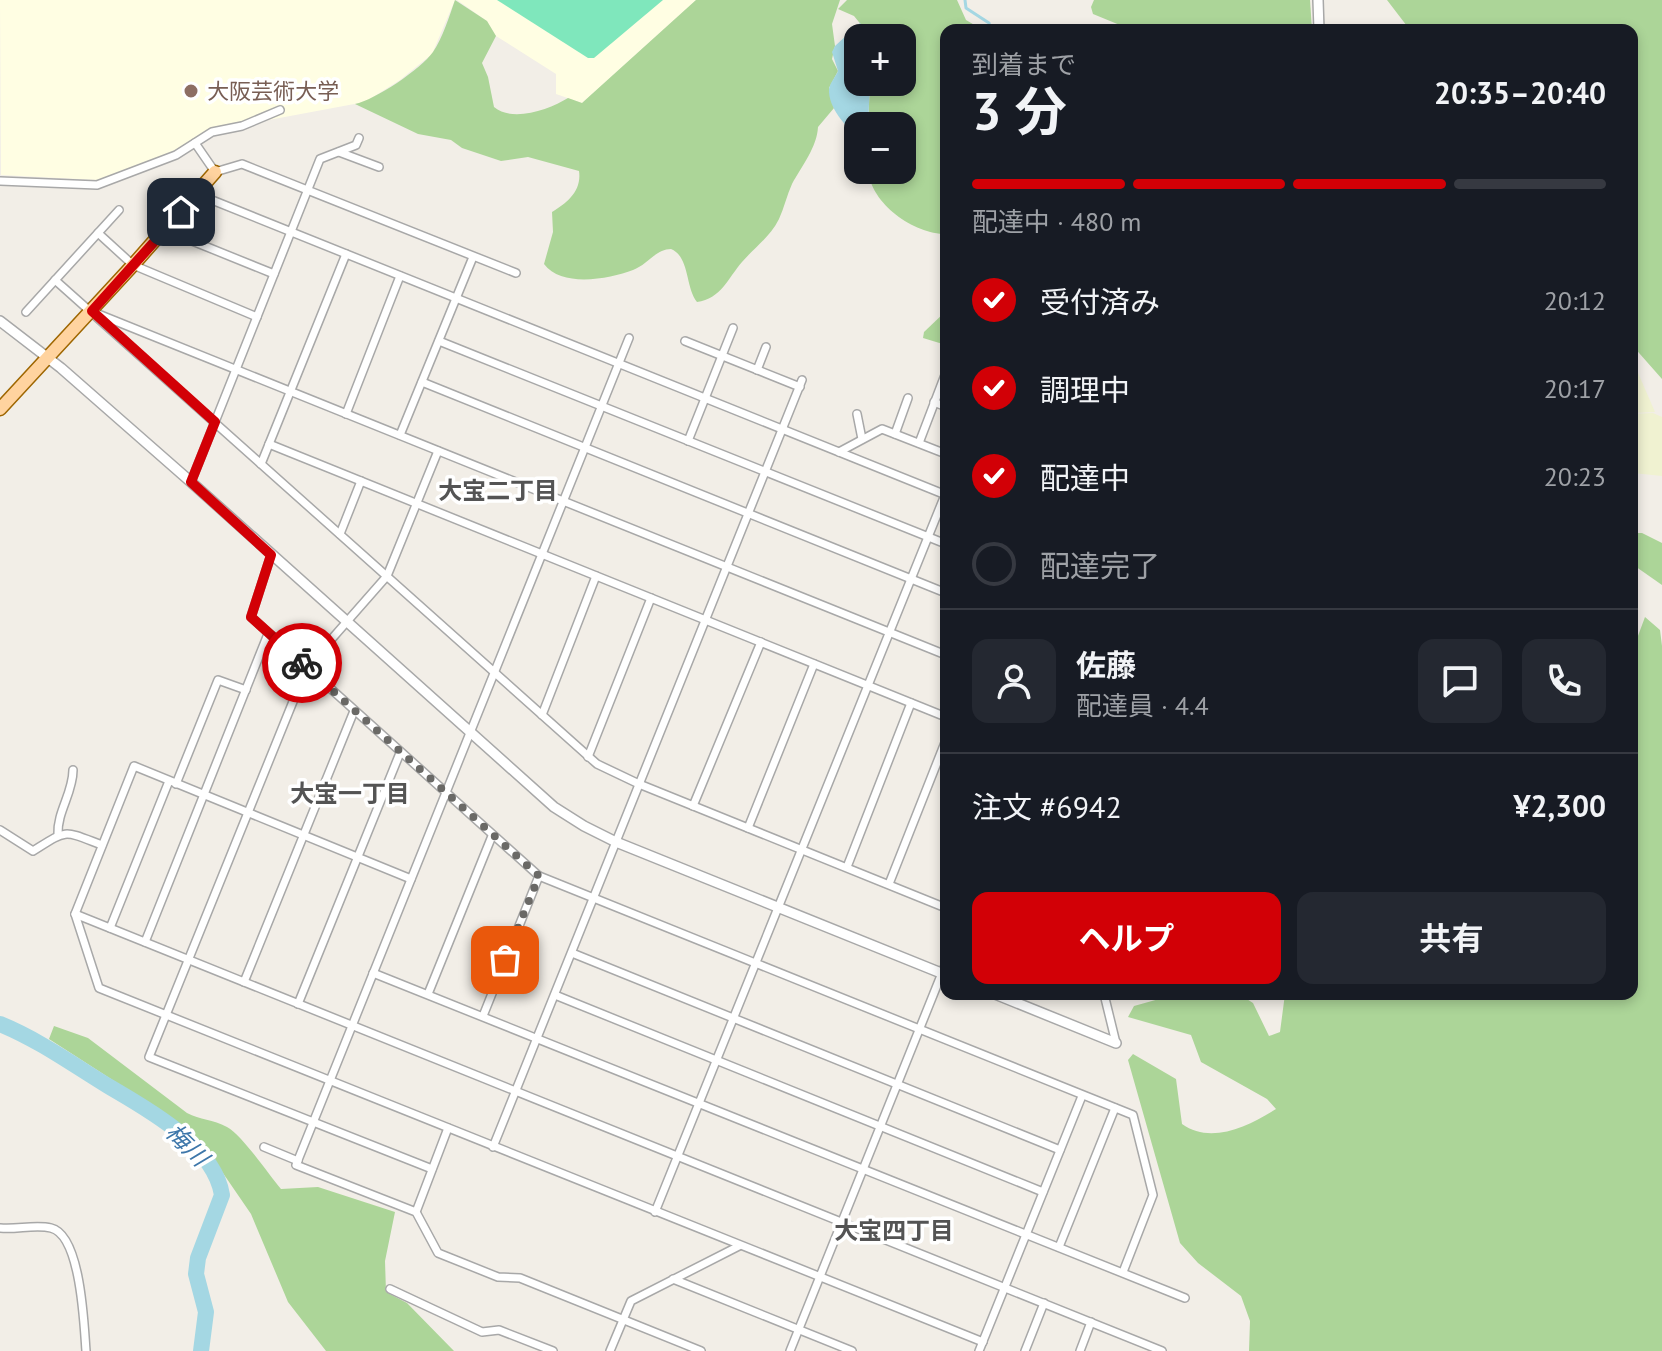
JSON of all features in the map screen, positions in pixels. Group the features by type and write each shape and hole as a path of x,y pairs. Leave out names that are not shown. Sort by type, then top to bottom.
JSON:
{"main road":[{"path":"0,409 215,172"}],"street":[{"path":"1318,0 1319,24"},
{"path":"0,181 97,185 176,155 212,132 242,126 280,110"},
{"path":"191,482 320,159 356,145 359,138"},
{"path":"195,143 215,172 242,164 516,273"},
{"path":"339,152 379,167"},
{"path":"197,194 940,493"},
{"path":"26,312 119,210"},
{"path":"165,230 274,274"},
{"path":"98,233 133,265 257,317"},
{"path":"261,464 346,254"},
{"path":"400,435 473,257"},
{"path":"346,414 400,276"},
{"path":"55,280 606,770 940,905"},
{"path":"92,311 940,653"},
{"path":"0,321 47,357 191,482 554,807 616,842 940,968"},
{"path":"688,441 733,328"},
{"path":"629,338 296,1165 416,1212 438,1253 498,1277 520,1278 701,1351"},
{"path":"439,341 940,541"},
{"path":"493,1147 801,384 685,341"},
{"path":"757,370 766,347"},
{"path":"422,382 940,591"},
{"path":"919,443 940,387"},
{"path":"895,434 908,398"},
{"path":"934,402 940,404"},
{"path":"857,414 862,439"},
{"path":"839,452 882,429 940,452"},
{"path":"269,444 940,715"},
{"path":"432,1169 149,1057 307,667 387,576 438,451"},
{"path":"340,534 361,481"},
{"path":"655,1212 940,507"},
{"path":"271,555 251,617 539,876 1133,1115 1153,1195 1123,1272"},
{"path":"542,715 596,576"},
{"path":"588,757 651,598"},
{"path":"145,942 268,634"},
{"path":"693,806 761,642"},
{"path":"748,828 814,664"},
{"path":"110,928 218,680 246,690"},
{"path":"847,867 911,703"},
{"path":"244,982 354,711"},
{"path":"298,1004 400,753"},
{"path":"889,884 940,755"},
{"path":"411,879 134,766 75,914 99,988 820,1277 981,1347 1082,1096"},
{"path":"58,834 58,825 73,786 73,770"},
{"path":"0,830 33,851 58,834 75,835 102,845"},
{"path":"428,994 492,836"},
{"path":"483,1016 539,876"},
{"path":"75,914 1162,1351"},
{"path":"572,953 1060,1150"},
{"path":"373,973 1185,1298"},
{"path":"790,1351 940,982"},
{"path":"555,995 1043,1192"},
{"path":"1010,1000 1116,1043"},
{"path":"1105,1000 1116,1043"},
{"path":"1059,1247 1115,1108"},
{"path":"416,1212 448,1128"},
{"path":"264,1147 298,1161"},
{"path":"0,1228 51,1228 61,1233 79,1279 86,1351"},
{"path":"610,1351 631,1301 739,1246"},
{"path":"673,1279 852,1351"},
{"path":"390,1289 482,1332 499,1330 553,1351"},
{"path":"1025,1351 1044,1303"},
{"path":"1080,1351 1091,1322"}],"shaded area":[{"name":"大阪芸術大学","path":"0,0 455,0 432,54 400,80 365,102 205,132 171,152 98,180 1,175"},
{"path":"457,0 696,0 582,103 556,94 556,74 496,36 487,21"},
{"path":"1638,373 1655,412 1638,413"},
{"path":"1653,413 1662,417 1662,476 1638,474 1638,414"}],"green space":[{"path":"455,0 487,21 496,36 482,63 494,107 502,112 521,114 542,110 568,98 582,103 696,0 840,0 832,24 835,46 832,59 838,71 829,88 834,108 818,127 812,149 792,184 775,225 712,297 697,302 684,265 671,249 633,270 612,276 574,279 562,276 544,264 553,232 552,212 576,190 579,171 528,157 501,161 462,148 451,140 418,134 355,104 385,90 427,59 440,40"},
{"path":"497,0 663,0 594,58 588,58"},
{"path":"847,0 957,0 966,20 973,24 940,24 940,234 921,229 896,215 872,184 916,184 916,112 869,112 869,96 916,96 916,24 861,24 854,16 838,9"},
{"path":"1094,0 1310,0 1312,24 1117,24 1093,14 1091,7"},
{"path":"1387,0 1662,0 1662,379 1638,352 1638,24 1405,24"},
{"path":"940,317 940,343 923,338 924,332"},
{"path":"1638,533 1662,543 1662,585 1638,568"},
{"path":"1645,617 1660,630 1662,646 1662,1351 1249,1351 1250,1321 1241,1296 1198,1263 1180,1243 1128,1060 1133,1054 1176,1079 1182,1124 1193,1130 1205,1133 1230,1131 1276,1109 1267,1099 1201,1062 1191,1035 1128,1017 1134,1006 1155,1000 1248,1000 1253,1003 1269,1036 1280,1032 1284,1000 1638,1000 1638,636"},
{"path":"54,1026 88,1038 187,1113 227,1127 248,1147 281,1189 318,1187 395,1212 385,1261 386,1292 407,1303 454,1351 326,1351 288,1302 251,1214 214,1160 159,1110 49,1039"}],"water":[{"path":"844,38 844,96 869,96 869,112 844,112 844,123 829,96 838,71 832,52"}],"waterway":[{"path":"965,0 966,8 989,24"},
{"name":"梅川","path":"0,1024 42,1045 159,1117 177,1130 206,1160 222,1195 198,1258 196,1274 206,1312 201,1351"}],"way so far":[{"path":"302,663 526,868 539,876 505,960"}],"place":[{"name":"大阪芸術大学","path":"191,91"}],"district":[{"name":"大宝二丁目","path":"498,491"},
{"name":"大宝一丁目","path":"350,794"},
{"name":"大宝四丁目","path":"894,1231"}],"route":[{"path":"181,212 92,311 215,422 191,482 271,555 251,617 302,663"}]}
